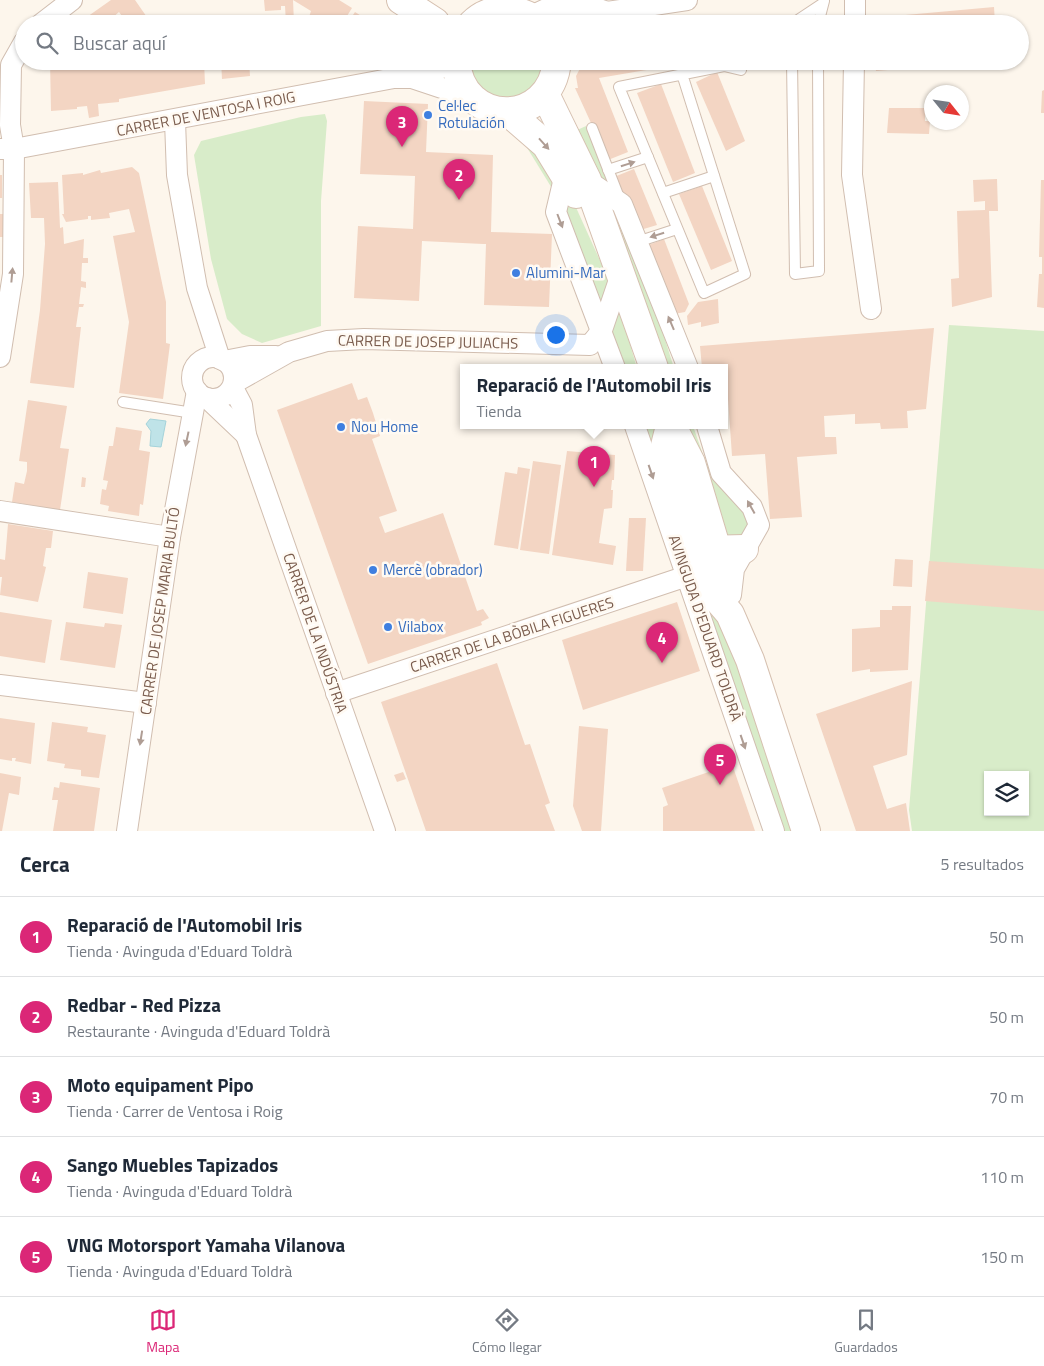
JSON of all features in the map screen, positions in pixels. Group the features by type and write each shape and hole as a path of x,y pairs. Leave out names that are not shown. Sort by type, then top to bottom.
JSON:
{"street":[{"path":"53,15 72,0"},
{"path":"401,0 423,15"},
{"path":"602,15 607,12 688,0"},
{"path":"855,0 855,15"},
{"path":"482,15 500,10 531,13 546,9 588,5 607,12"},
{"path":"0,357 13,274 7,149 10,125 10,65 15,57"},
{"name":"CARRER DE VENTOSA I ROIG","path":"412,78 434,70"},
{"path":"458,70 464,88 472,98 495,110 508,112 528,107 545,94 552,84 555,70"},
{"path":"854,70 852,176 871,309"},
{"name":"CARRER DE VENTOSA I ROIG","path":"7,149 175,121 394,78 412,78 472,98"},
{"path":"545,94 587,175 586,211 609,241 653,364"},
{"path":"508,112 546,145 622,204 686,364"},
{"path":"175,121 177,175 197,288 204,314 222,360 232,368 233,386 224,396 216,399 202,394 193,378 197,365 204,314"},
{"path":"587,175 556,212 614,364"},
{"path":"602,330 621,274"},
{"name":"CARRER DE JOSEP JULIACHS","path":"233,386 278,356 326,341 364,339 590,345 602,330"},
{"name":"CARRER DE JOSEP JULIACHS","path":"222,360 250,356 278,356"},
{"path":"197,365 208,358 222,360"},
{"name":"CARRER DE LA INDÚSTRIA","path":"233,386 242,405 246,435 385,831"},
{"name":"CARRER DE LA INDÚSTRIA","path":"202,394 246,435"},
{"name":"CARRER DE JOSEP MARIA BULTÓ","path":"127,831 170,537 193,413 202,394"},
{"name":"AVINGUDA D'EDUARD TOLDRÀ","path":"636,429 774,831"},
{"name":"AVINGUDA D'EDUARD TOLDRÀ","path":"670,429 665,446 669,473 686,524 712,594 731,604"},
{"name":"AVINGUDA D'EDUARD TOLDRÀ","path":"673,429 691,464 731,604 806,831"},
{"path":"708,429 721,473 752,507 759,525 734,569 731,604"},
{"path":"0,512 170,537"},
{"path":"686,524 698,533 705,550 744,549"},
{"name":"CARRER DE LA BÒBILA FIGUERES","path":"336,693 687,576"},
{"path":"0,684 146,703"}],"lane":[{"path":"805,15 823,2"},
{"path":"820,15 823,2"},
{"path":"682,74 745,274 704,293 619,87 682,74 703,70"},
{"path":"792,70 795,274 819,271 818,70"},
{"path":"592,128 587,175 648,158"},
{"path":"663,193 714,176"},
{"path":"637,242 677,229"},
{"path":"123,402 193,413"}],"green space":[{"path":"471,70 543,70 542,77 530,93 502,99 486,94 478,85"},
{"path":"325,114 327,121 321,201 321,326 262,343 242,334 227,319 211,259 194,155 201,141 301,117"},
{"path":"586,126 609,184 597,179 575,131"},
{"path":"518,133 556,177 553,190"},
{"path":"569,192 612,287 604,308 564,212"},
{"path":"608,203 621,212 644,273 673,364 666,364 630,257"},
{"path":"619,306 636,364 623,364 610,328"},
{"path":"949,325 1044,331 1044,831 912,831 909,810"},
{"path":"644,429 654,429 667,481 742,672 794,831 780,831"},
{"path":"687,429 694,429 706,463 747,511 750,523 746,534 734,541 725,536"}],"water":[{"path":"150,419 166,421 161,447 150,446 151,431 146,424"}],"building":[{"path":"111,0 135,0 145,15 121,15 119,12 116,15 90,15"},
{"path":"264,0 293,0 294,15 286,15 285,6 281,6 281,10 265,11"},
{"path":"293,0 339,0 352,8 348,15 310,15 311,11"},
{"path":"994,7 994,15 905,15"},
{"path":"50,70 204,70 205,84 119,99 119,102 98,104 99,116 89,118 87,106 77,107 77,109 51,111"},
{"path":"222,70 250,70 250,76 222,79"},
{"path":"579,70 646,70 599,78 628,152 608,160 575,88 578,88 576,76"},
{"path":"717,72 745,141 726,151 696,82"},
{"path":"661,84 695,173 673,182 637,93"},
{"path":"1044,90 1044,113 1041,113 1042,91"},
{"path":"364,101 428,104 426,152 493,155 491,232 552,234 549,307 484,305 486,244 422,241 419,301 354,298 358,226 413,229 415,176 360,174"},
{"path":"889,108 924,108 924,130 929,130 929,134 887,133"},
{"path":"132,167 139,173 166,302 166,343 170,344 163,399 119,393 129,322 113,236 135,232 129,209 109,213 110,218 91,220 91,216 88,216 88,219 66,222 62,214 64,214 62,175 83,173 83,175 100,170 101,173"},
{"path":"634,169 657,225 637,231 614,177"},
{"path":"0,175 2,175 2,198 0,198"},
{"path":"997,179 998,211 989,211 992,297 952,307 951,279 959,278 957,211 985,210 985,201 974,202 973,180"},
{"path":"1041,180 1044,180 1044,308 1037,307 1039,274 1042,274 1042,257 1039,257"},
{"path":"58,182 60,228 63,227 64,244 84,239 83,258 88,258 88,263 82,263 81,281 86,282 86,288 81,287 79,304 84,304 83,307 79,307 76,327 81,327 74,388 30,383 40,310 45,244 44,218 31,218 29,183"},
{"path":"702,186 732,261 711,270 679,194"},
{"path":"0,214 3,214 3,237 0,237"},
{"path":"664,239 689,304 685,312 674,314 646,246"},
{"path":"718,299 719,323 701,327 701,322 688,325 687,316 698,302"},
{"path":"934,328 926,409 907,411 908,428 881,429 880,423 855,424 855,414 824,416 825,437 836,437 837,454 797,457 802,517 770,519 765,454 732,456 728,399 728,364 702,364 700,346"},
{"path":"352,383 358,400 367,397 373,413 380,436 372,439 397,511 379,517 385,533 443,513 477,611 483,609 489,618 481,622 482,625 368,664 277,410"},
{"path":"28,400 67,406 60,448 69,449 60,510 12,502 15,482 24,484 27,471 27,462 19,461"},
{"path":"116,427 142,431 139,450 150,452 143,505 140,504 139,516 108,511 109,506 100,504 102,489 106,490 108,481 103,480 109,446 113,446"},
{"path":"567,451 615,455 614,480 612,480 611,490 613,490 612,508 604,509 599,543 616,546 613,565 552,555"},
{"path":"533,461 561,465 549,554 520,550"},
{"path":"518,467 530,469 518,549 494,545 505,472 517,474"},
{"path":"82,477 86,478 85,487 81,487"},
{"path":"629,518 646,518 643,571 626,571"},
{"path":"8,524 53,531 51,548 46,548 43,566 46,567 38,602 0,595 2,577 0,577 0,559 5,560"},
{"path":"895,559 913,560 912,587 893,586"},
{"path":"929,561 1044,569 1044,611 925,601"},
{"path":"88,572 128,578 123,614 83,608"},
{"path":"677,602 700,671 583,710 562,640"},
{"path":"892,606 911,606 908,670 870,672 870,669 852,672 852,629 880,627 880,610 892,610"},
{"path":"0,612 52,620 45,663 0,656"},
{"path":"66,622 104,627 105,623 122,625 115,668 60,660"},
{"path":"497,663 525,745 530,744 550,803 545,805 555,831 426,831 381,702"},
{"path":"912,681 907,755 873,766 887,809 906,803 910,831 856,831 816,714"},
{"path":"0,718 35,723 31,764 15,761 16,758 12,758 12,761 0,759"},
{"path":"52,722 88,727 87,732 106,735 99,778 81,776 81,770 64,768 65,764 47,761"},
{"path":"579,726 608,729 601,831 582,831 573,806"},
{"path":"732,764 755,831 663,831 663,807 668,805 662,788"},
{"path":"403,772 406,779 397,782 394,775"},
{"path":"0,773 21,777 19,795 9,793 2,831 0,831"},
{"path":"60,782 100,788 94,831 53,831 58,800 52,800 54,787 59,788"}],"place":[{"name":"Cel·lec Rotulación","path":"428,115"},
{"name":"Moto equipament Pipo","path":"402,147"},
{"name":"Redbar - Red Pizza","path":"459,200"},
{"name":"Alumini-Mar","path":"516,273"},
{"name":"Nou Home","path":"341,427"},
{"name":"Reparació de l'Automobil Iris","path":"594,487"},
{"name":"Mercè (obrador)","path":"373,570"},
{"name":"Vilabox","path":"388,627"},
{"name":"Sango Muebles Tapizados","path":"662,663"},
{"name":"VNG Motorsport Yamaha Vilanova","path":"720,785"}]}
